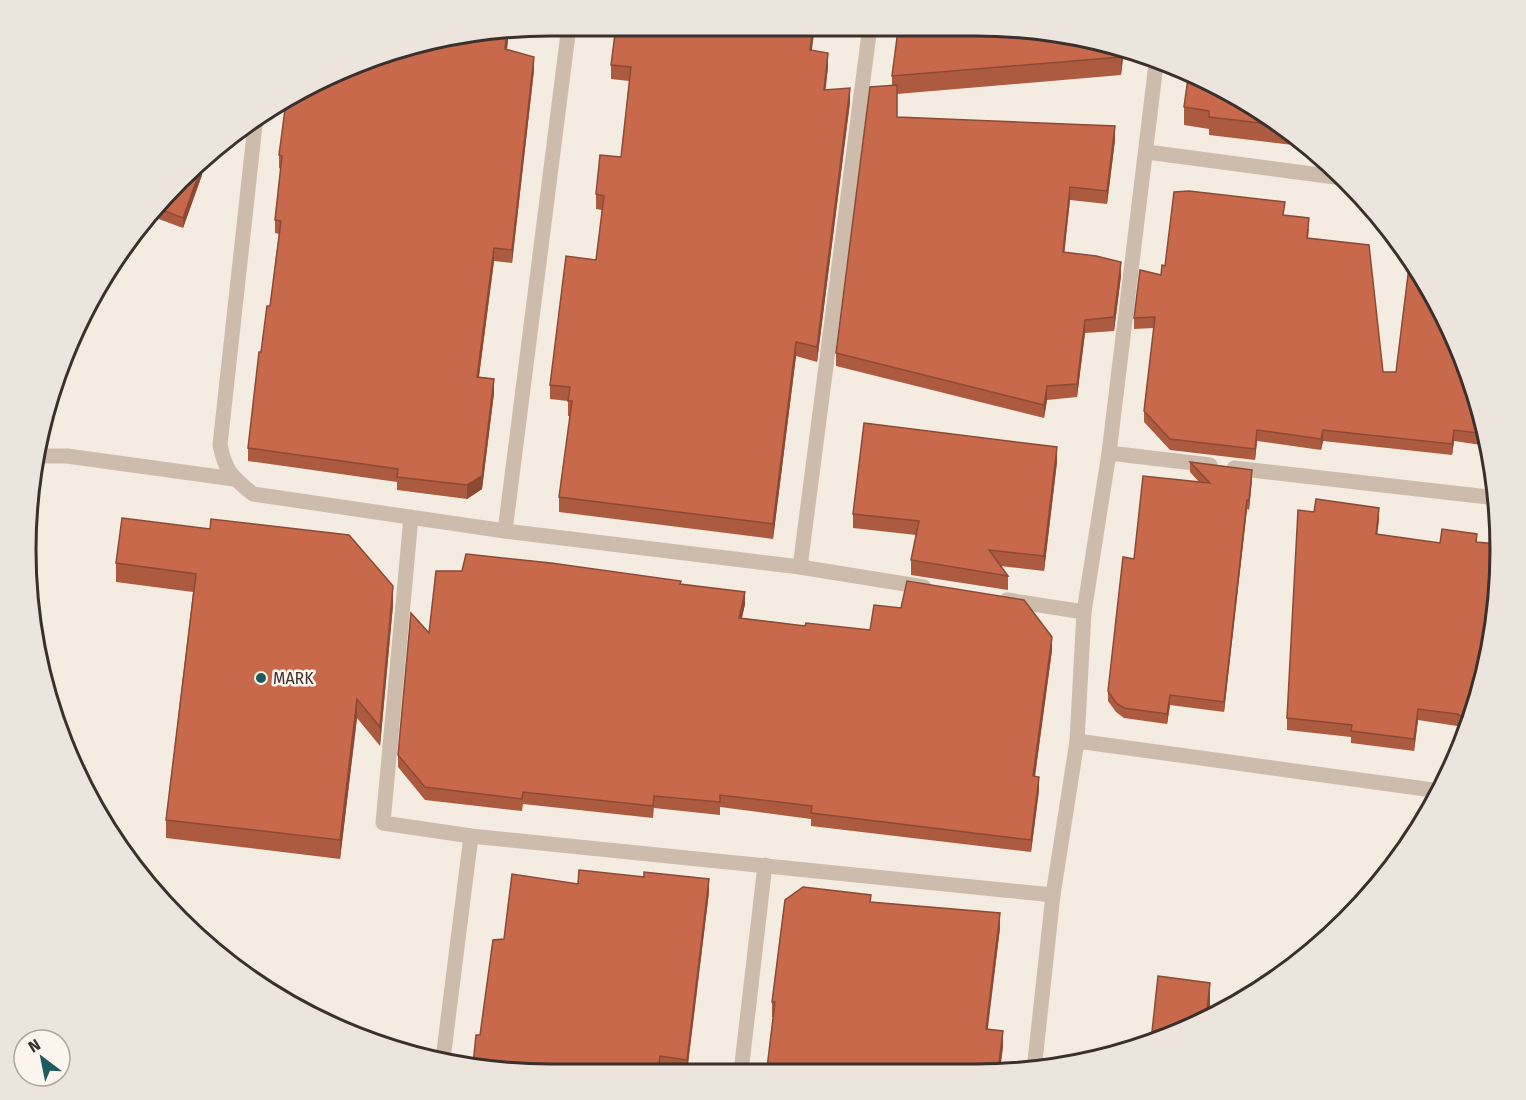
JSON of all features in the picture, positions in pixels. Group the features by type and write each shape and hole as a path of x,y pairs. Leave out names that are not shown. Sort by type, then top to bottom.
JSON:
{"street":[{"path":"505,531 567,36"},
{"path":"800,567 869,36"},
{"path":"1035,1061 1053,896 1077,741 1084,612 1109,453 1156,68"},
{"path":"255,130 220,445 223,463 234,478 253,494 505,531 800,567 936,589"},
{"path":"1147,152 1328,176"},
{"path":"1109,453 1487,497"},
{"path":"45,456 67,456 234,478"},
{"path":"411,517 383,823 471,836 1053,896"},
{"path":"993,598 1084,612"},
{"path":"1077,741 1431,789"},
{"path":"444,1053 471,836"},
{"path":"742,1064 765,865"}],"building":[{"path":"615,36 812,36 810,50 828,53 824,90 850,88 817,347 796,342 773,524 559,497 572,401 568,401 570,387 550,385 566,256 596,260 604,196 596,194 600,155 621,157 631,67 611,65"},
{"path":"897,36 976,36 1043,40 1120,57 892,76"},
{"path":"506,38 505,49 534,57 512,250 494,248 477,377 494,379 482,476 467,485 397,477 398,469 248,448 259,352 261,352 267,306 270,306 281,221 275,220 282,156 279,155 285,110 353,75 417,54 483,40"},
{"path":"1187,82 1262,123 1209,117 1209,111 1184,107"},
{"path":"897,85 897,117 1115,126 1107,191 1070,187 1063,252 1121,262 1114,317 1085,320 1077,384 1047,386 1044,405 836,353 870,87"},
{"path":"198,177 183,218 164,211"},
{"path":"1189,191 1285,202 1283,215 1309,218 1307,238 1369,245 1383,372 1396,372 1408,273 1451,353 1463,385 1476,433 1454,430 1452,444 1323,430 1321,439 1257,430 1255,449 1170,439 1144,411 1155,317 1134,318 1140,270 1161,275 1162,265 1165,266 1174,192"},
{"path":"864,423 1057,447 1044,556 989,550 1008,576 911,560 919,521 853,514"},
{"path":"1190,462 1252,470 1224,702 1170,695 1167,714 1124,708 1116,703 1108,691 1123,557 1134,559 1143,476 1210,483"},
{"path":"1316,499 1379,508 1376,534 1440,543 1442,529 1477,534 1476,542 1490,543 1486,617 1462,717 1418,709 1414,739 1351,731 1352,725 1287,718 1298,510 1314,512"},
{"path":"122,518 210,529 211,519 349,535 393,586 380,727 357,699 340,840 166,820 196,574 116,563"},
{"path":"466,554 551,563 745,592 739,618 805,626 806,623 870,630 874,605 901,608 907,581 1024,600 1052,637 1033,776 1039,777 1031,840 811,813 812,806 720,795 720,802 654,796 653,806 523,792 522,799 425,787 398,755 411,613 429,633 436,571 462,571"},
{"path":"579,870 644,877 644,872 709,879 687,1060 660,1056 659,1064 550,1064 474,1058 476,1035 480,1035 493,940 504,939 512,874 578,884"},
{"path":"803,887 871,895 870,902 1000,913 986,1029 1003,1031 999,1063 767,1064 775,1002 772,1002 785,900"},
{"path":"1158,976 1210,983 1207,1009 1152,1033"}],"place":[{"name":"MARK","path":"261,678"}]}
